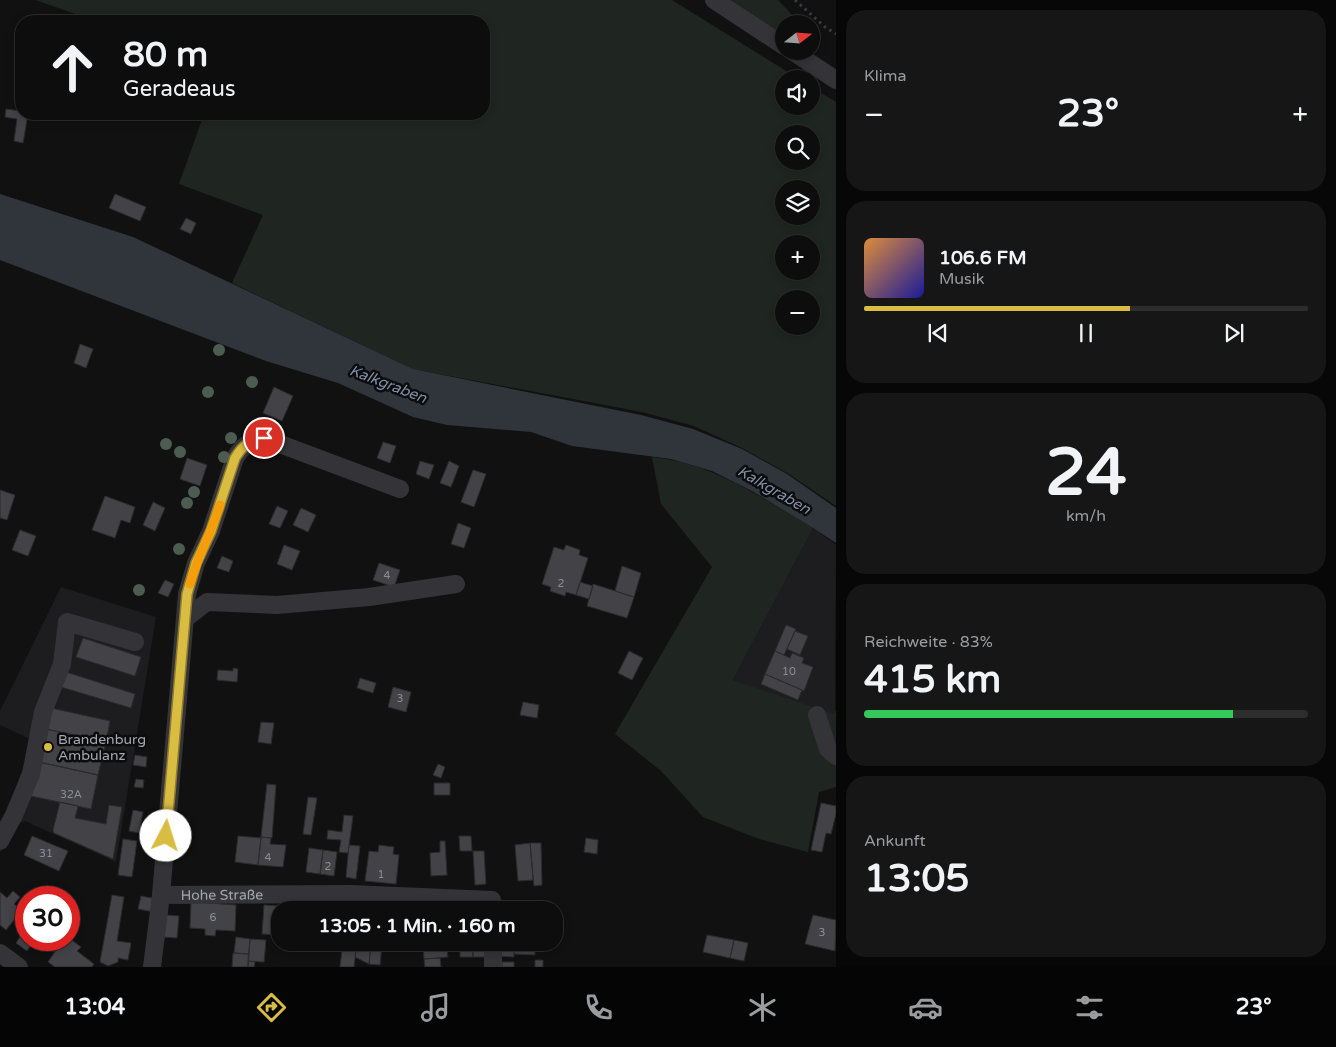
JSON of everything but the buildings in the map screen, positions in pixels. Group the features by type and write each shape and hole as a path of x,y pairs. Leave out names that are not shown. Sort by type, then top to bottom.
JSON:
{"street":[{"path":"714,0 775,40"},
{"path":"806,60 836,80"},
{"path":"152,967 162,895 187,594 196,563 211,531 235,458 241,448 250,441 264,438 400,489"},
{"path":"185,619 207,602 278,605 369,598 456,584"},
{"path":"0,841 14,815 31,774 43,712 62,664 67,622 135,642"},
{"path":"817,715 828,749 836,756"},
{"name":"Hohe Straße","path":"162,895 350,894 440,901"},
{"path":"493,951 493,967"},
{"path":"0,954 19,967"}],"path":[{"path":"795,0 825,27 836,34"}],"shaded area":[{"path":"35,0 672,0 785,70 775,70 775,115 820,115 820,92 836,102 836,506 789,474 742,448 694,426 642,412 413,369 232,283 263,215 179,184 202,120 490,120 490,15 78,15"},
{"path":"730,0 778,0 792,15 775,15 775,32"},
{"path":"652,457 696,466 716,474 756,494 813,528 733,680 834,714 836,710 836,787 819,792 808,852 759,839 703,817 661,771 615,734 712,567 661,504"},
{"path":"813,528 836,545 835,715 733,680"},
{"path":"61,587 156,617 116,862 25,821 17,824 0,853 0,827 9,810 32,740 0,725 0,711"}],"water":[{"name":"Kalkgraben","path":"0,194 133,237 413,369 641,415 693,429 742,449 787,474 836,508 836,543 752,491 712,471 671,459 572,446 531,432 447,425 413,417 338,383 266,361 0,260"}],"slow traffic":[{"path":"190,584 196,563 211,531 220,505"}],"place":[{"name":"Brandenburg Ambulanz","path":"48,747"}],"route":[{"path":"166,836 187,594 196,563 211,531 235,458 241,448 250,441 264,438"}]}
